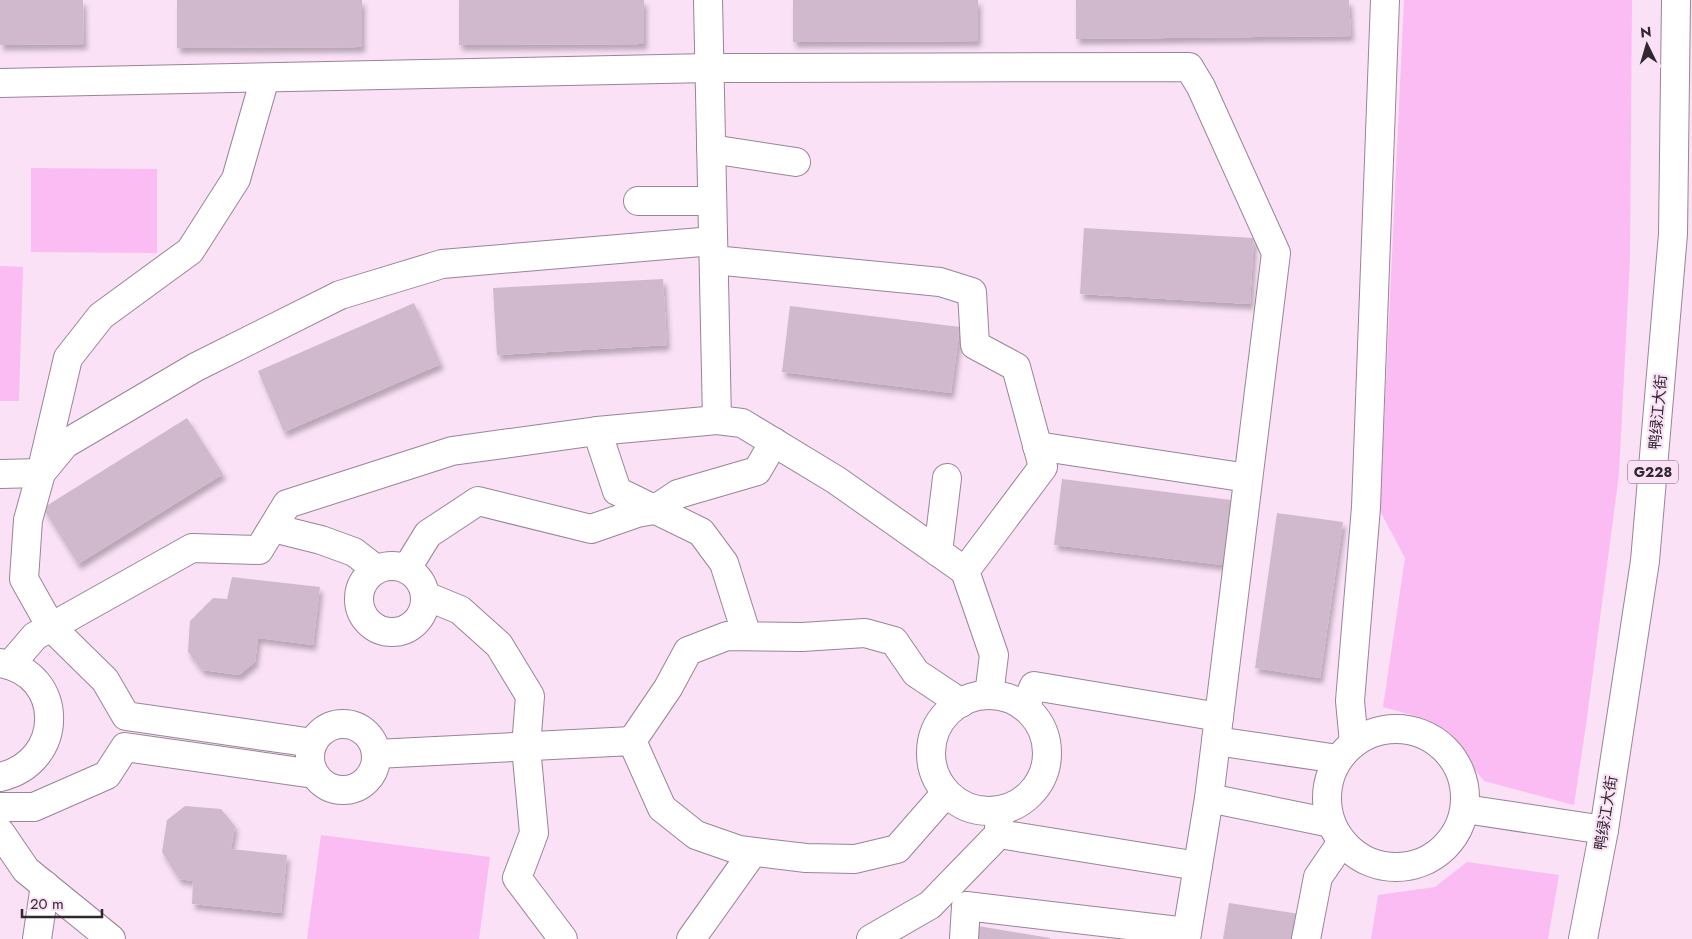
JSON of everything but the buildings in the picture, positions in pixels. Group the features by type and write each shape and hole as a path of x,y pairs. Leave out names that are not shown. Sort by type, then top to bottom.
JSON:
{"main road":[{"path":"708,0 717,420"},
{"path":"1346,751 1366,507 1385,0"},
{"name":"鸭绿江大街","path":"1583,939 1604,830 1647,542 1673,234 1676,0"},
{"path":"0,83 709,68 1188,67 1201,87 1276,253 1209,798 1186,936 966,906 964,939"},
{"path":"0,807 34,807 107,775 125,747 126,716 105,680 51,627 24,579 28,520 68,358 101,316 190,251 236,179 265,78"},
{"path":"711,149 796,162"},
{"path":"638,201 712,201"},
{"path":"0,474 41,473 65,444 196,367 340,294 442,264 713,250 940,282 972,292 975,345 1016,367 1043,467 965,571"},
{"path":"0,778 20,771 35,759 45,743 50,724 48,705 40,688 27,674 5,664 35,636 192,548 259,550 287,504 452,451 597,431 717,420 742,423 774,442 836,480 965,571 994,655 989,696"},
{"path":"597,431 618,491 701,532 724,563 747,636"},
{"path":"407,568 428,534 478,501 591,529 637,513 654,510 678,494 757,471 774,442"},
{"path":"1037,446 1248,478"},
{"path":"938,552 947,478"},
{"path":"272,528 320,540 354,552 376,569"},
{"path":"386,566 407,568 419,580 426,596 425,607 420,618 412,626 401,631 390,632 378,629 363,615 359,605 359,595 365,580 376,569 386,566"},
{"path":"426,596 460,610 499,645 530,696 526,747 534,833 517,878 563,939"},
{"path":"632,741 668,688 688,651 727,636 802,638 865,633 894,642 916,673 961,703"},
{"path":"1025,707 1034,686 1218,729 1346,751"},
{"path":"871,939 930,905 999,823 1017,804 1032,792 1043,776 1047,758 1046,739 1038,721 1025,707 1008,698 989,696 970,698 953,708 940,722 932,740 931,758 936,777 946,793 962,805 980,811 999,823 1198,866"},
{"path":"126,716 313,743"},
{"path":"337,724 357,727 367,734 374,744 376,754 375,766 370,776 362,785 352,790 329,788 320,782 310,764 310,753 313,743 319,734 337,724"},
{"path":"1398,729 1421,733 1441,745 1456,763 1464,786 1465,809 1457,831 1442,850 1423,862 1402,867 1380,865 1359,857 1336,832 1326,801 1329,779 1346,751 1375,732 1398,729"},
{"path":"376,754 632,741"},
{"path":"632,741 662,808 696,835 739,850 806,858 855,859 897,849 946,793"},
{"path":"125,747 314,774"},
{"path":"1209,798 1336,832"},
{"path":"1465,809 1604,830"},
{"path":"0,832 26,870 103,936"},
{"path":"1306,939 1318,877 1336,832"},
{"path":"691,939 753,852"},
{"path":"37,939 45,885"}],"shaded area":[{"path":"1404,0 1632,0 1630,258 1619,474 1574,805 1484,781 1452,741 1423,718 1383,707 1405,558 1380,511"},
{"path":"31,168 157,169 157,253 31,252"},
{"path":"0,266 23,267 19,401 0,401"},
{"path":"321,835 490,857 479,939 307,939"},
{"path":"1467,862 1559,875 1548,939 1371,939 1378,895 1435,887"}]}
